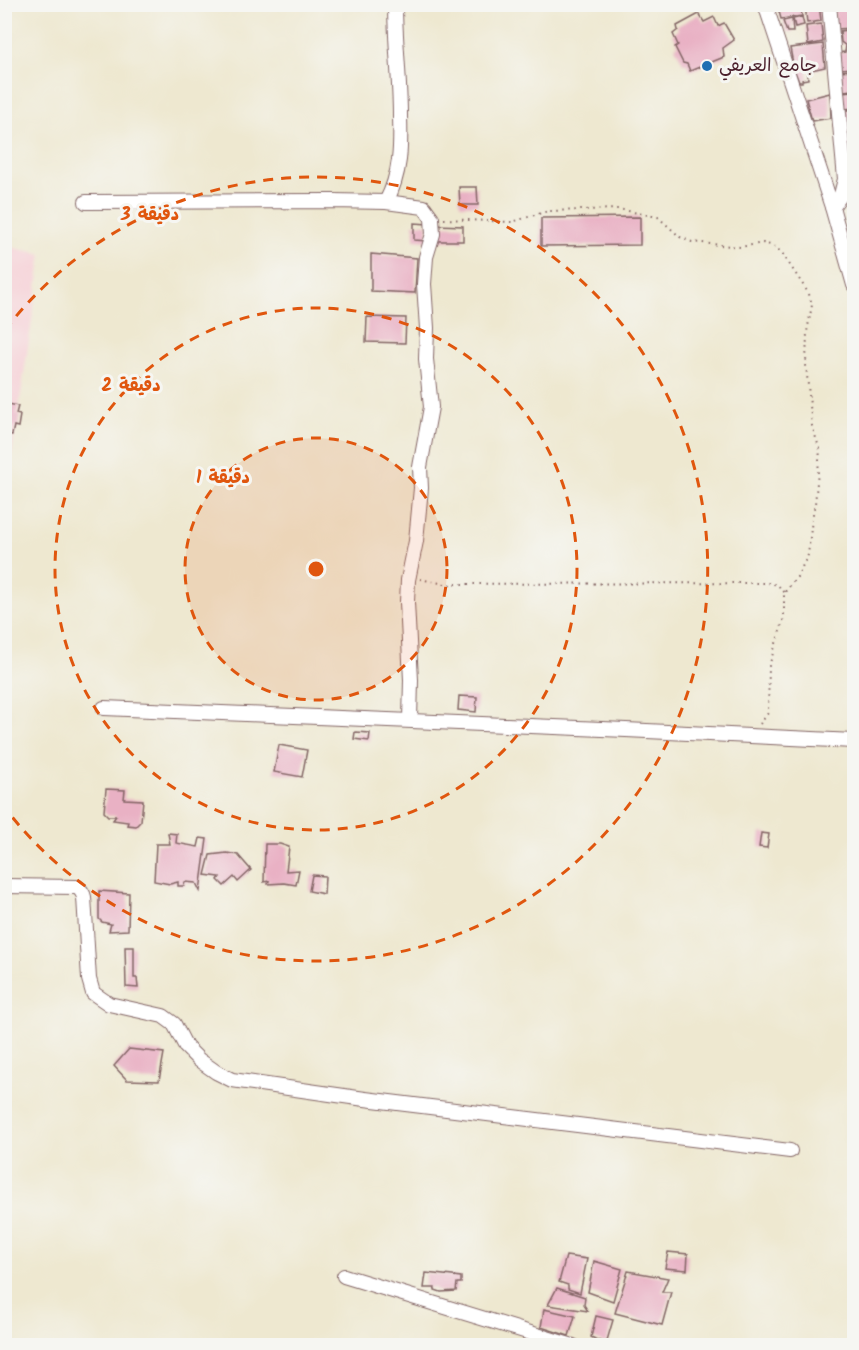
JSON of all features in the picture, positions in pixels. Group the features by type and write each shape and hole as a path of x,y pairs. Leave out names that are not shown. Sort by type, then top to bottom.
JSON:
{"street":[{"path":"386,202 393,189 400,164 400,84 395,4"},
{"path":"765,4 832,207 855,285"},
{"path":"829,4 845,179 841,195 832,207"},
{"path":"86,202 386,202 424,207 432,218 433,234 426,257 424,284 427,328 426,359 431,407 420,467 421,488 416,541 409,575 407,602 411,680 410,720"},
{"path":"104,708 855,741"},
{"path":"4,885 77,887 80,889 84,897 89,979 93,993 109,1004 163,1016 174,1024 186,1047 200,1060 232,1080 377,1101 790,1151"},
{"path":"344,1276 573,1346"}],"path":[{"path":"432,218 512,222 548,211 618,209 658,217 680,237 692,242 740,247 763,243 774,246 782,254 809,294 812,305 807,332 806,365 812,426 820,450 808,555 797,577 784,593"},
{"path":"409,575 445,584 768,583 778,585 784,593 784,618 769,666 768,713 760,724"}],"shaded area":[{"path":"5,246 42,254 5,500"}],"building":[{"path":"777,4 800,4 802,16 781,19"},
{"path":"805,4 819,4 821,21 807,23"},
{"path":"833,4 854,4 854,28 836,29"},
{"path":"699,14 704,22 714,17 718,26 724,23 734,40 723,48 724,57 690,71 675,47 678,45 673,34 678,30 677,26"},
{"path":"802,17 804,25 795,27 793,19"},
{"path":"792,19 793,32 787,32 783,21"},
{"path":"821,24 823,42 808,45 806,26"},
{"path":"854,29 854,68 840,69 837,53 845,52 846,46 841,42 840,31"},
{"path":"823,44 825,67 807,71 808,79 799,82 790,48"},
{"path":"854,70 854,90 843,91 839,71"},
{"path":"854,91 854,108 844,109 841,92"},
{"path":"830,93 831,118 812,121 806,99"},
{"path":"844,110 854,110 854,130 847,131"},
{"path":"846,135 853,135 854,153 846,153"},
{"path":"854,163 854,189 851,189 848,164"},
{"path":"459,187 477,187 478,205 460,205"},
{"path":"854,191 854,208 850,208 849,192"},
{"path":"851,209 854,209 853,224"},
{"path":"640,217 640,245 541,246 541,218"},
{"path":"414,223 428,224 428,241 414,240"},
{"path":"437,225 463,226 463,241 436,241"},
{"path":"371,254 417,258 415,293 371,291"},
{"path":"367,317 406,318 405,343 366,342"},
{"path":"4,403 18,406 16,414 20,415 18,427 14,426 12,435 4,434"},
{"path":"459,696 477,697 476,712 458,710"},
{"path":"355,732 370,733 369,741 354,739"},
{"path":"279,745 307,750 302,777 274,772"},
{"path":"106,789 125,790 124,799 143,800 141,821 136,826 127,825 128,822 113,820 116,816 108,816 104,812"},
{"path":"168,833 177,834 176,843 198,847 200,838 207,839 200,891 196,883 185,882 184,886 178,886 178,882 170,884 154,881 156,844 170,844"},
{"path":"761,833 769,834 767,848 759,847"},
{"path":"265,844 280,844 289,847 286,871 299,870 296,885 264,882"},
{"path":"227,853 238,855 251,870 238,882 234,877 224,886 218,880 220,877 205,875 210,855"},
{"path":"312,875 325,876 324,894 309,891"},
{"path":"99,891 129,893 128,930 109,931 111,924 99,919"},
{"path":"125,947 134,947 134,978 137,978 138,988 126,987"},
{"path":"129,1049 164,1053 159,1081 127,1080 114,1066"},
{"path":"668,1252 688,1254 687,1270 665,1268"},
{"path":"566,1256 587,1259 580,1293 568,1289 568,1285 559,1282"},
{"path":"594,1261 622,1269 613,1301 588,1292"},
{"path":"628,1271 668,1278 662,1292 671,1292 662,1325 615,1313"},
{"path":"426,1273 461,1277 461,1283 457,1283 456,1291 441,1292 435,1288 424,1288"},
{"path":"557,1288 585,1297 584,1305 588,1311 548,1305"},
{"path":"544,1309 575,1316 569,1336 541,1327"},
{"path":"596,1316 613,1320 606,1344 591,1337"}],"place":[{"name":"جامع العريفي","path":"707,66"}]}
